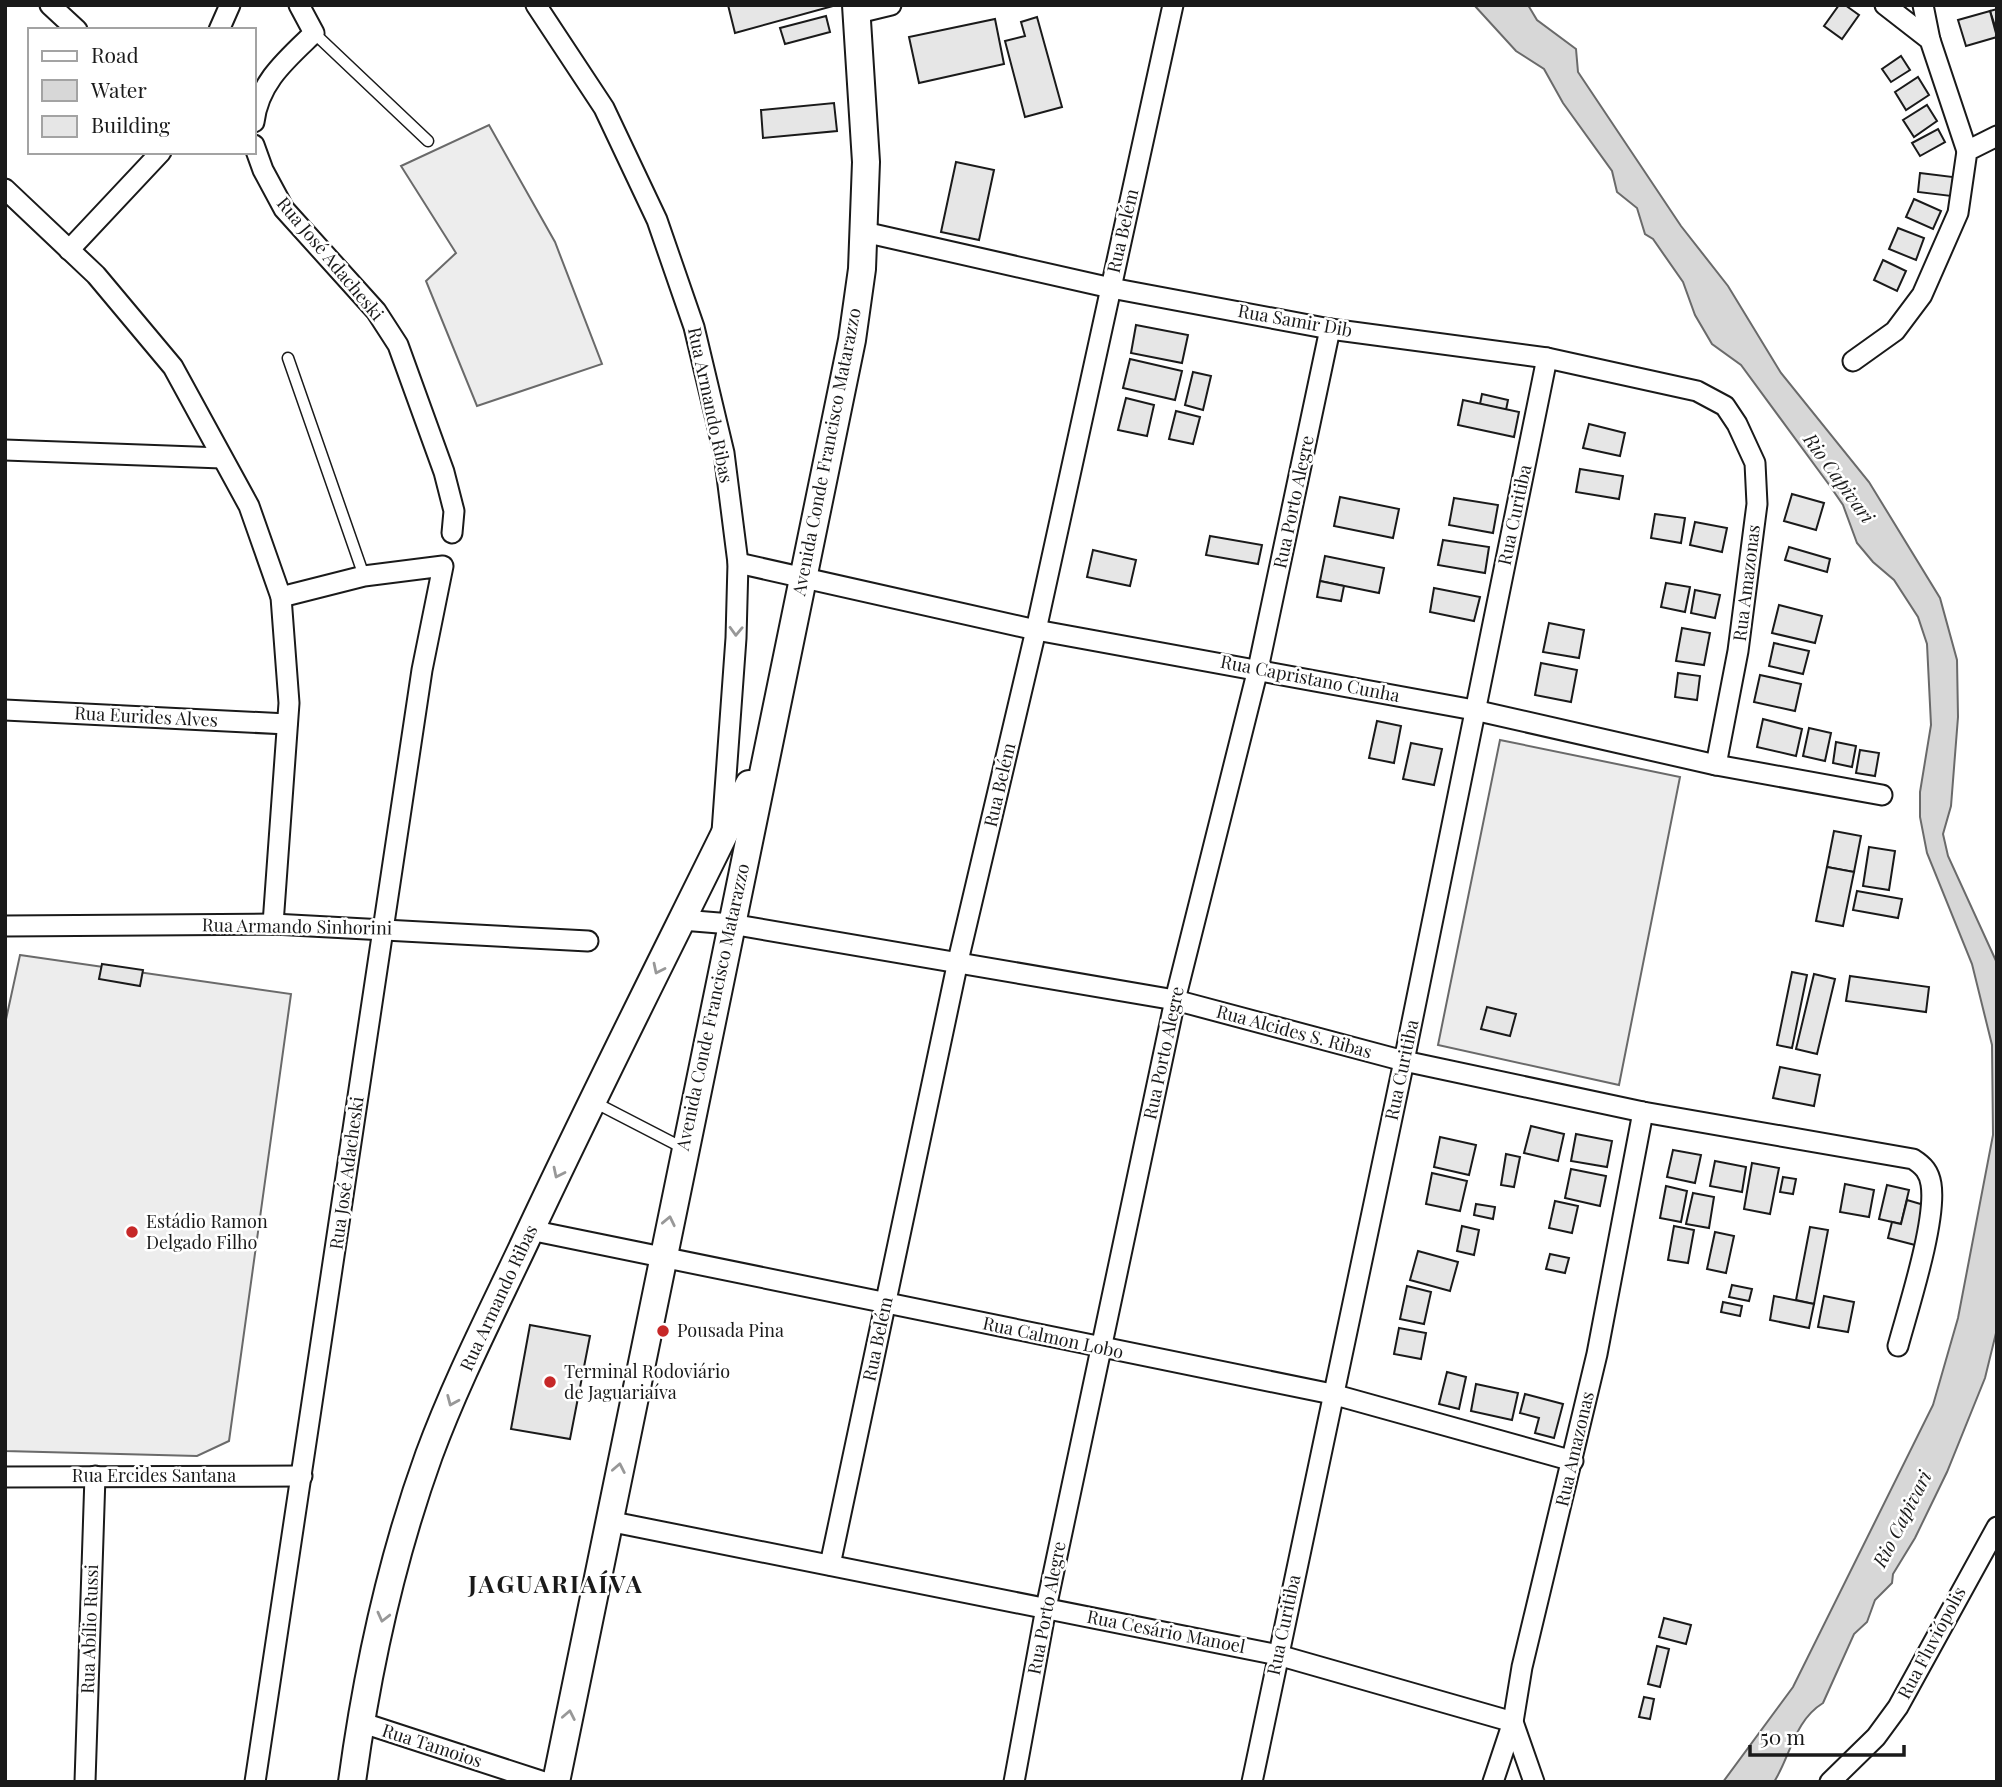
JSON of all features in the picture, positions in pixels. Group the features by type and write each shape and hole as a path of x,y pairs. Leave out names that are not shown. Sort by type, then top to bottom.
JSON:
{"street":[{"path":"50,5 75,28"},
{"path":"220,28 230,5"},
{"path":"256,103 272,72 314,33 299,5"},
{"path":"857,9 891,5"},
{"name":"Rua Belém","path":"830,1565 958,961 1036,630 1173,5"},
{"path":"1885,5 1930,40"},
{"path":"1853,361 1895,331 1922,295 1958,213 1968,151 1930,40 1923,5"},
{"name":"Rua Armando Ribas","path":"543,7 604,107 657,220 697,340 724,453 738,563 736,638 721,841"},
{"name":"Avenida Conde Francisco Matarazzo","path":"556,1782 661,1258 852,340 864,232 866,162 857,9"},
{"path":"1968,151 1997,136"},
{"name":"Rua José Adacheski","path":"256,151 284,209 369,302 398,345 444,472 454,511 452,533"},
{"path":"69,250 160,156"},
{"path":"5,189 96,275 173,367 248,506 281,597 289,704 273,924"},
{"name":"Rua Samir Dib","path":"864,232 1111,288 1330,329 1547,358 1697,391 1725,406"},
{"name":"Rua Porto Alegre","path":"1014,1782 1046,1608 1175,1000 1258,669 1330,329"},
{"name":"Rua Curitiba","path":"1252,1782 1404,1061 1547,358"},
{"name":"Rua Amazonas","path":"1716,765 1738,650 1757,504 1755,463 1747,442 1725,406"},
{"path":"5,450 222,458"},
{"name":"Rua Capristano Cunha","path":"738,563 1036,630 1474,710 1716,765 1882,795"},
{"name":"Rua José Adacheski","path":"255,1782 430,623 443,566 364,576"},
{"path":"281,597 364,576"},
{"name":"Rua Eurides Alves","path":"5,710 287,724"},
{"name":"Rua Armando Ribas","path":"352,1782 360,1722 401,1543 430,1453 530,1230 767,749"},
{"name":"Rua Alcides S. Ribas","path":"682,920 731,924 1175,1000 1404,1061 1643,1112 1896,1154 1926,1167 1932,1186 1927,1234 1898,1346"},
{"name":"Rua Armando Sinhorini","path":"5,926 273,924 588,941"},
{"name":"Rua Amazonas","path":"1493,1782 1513,1722 1522,1667 1597,1354 1643,1112"},
{"name":"Rua Calmon Lobo","path":"530,1230 1332,1394 1573,1461"},
{"name":"Rua Abílio Russi","path":"85,1782 94,1476"},
{"name":"Rua Ercides Santana","path":"5,1477 302,1476"},
{"name":"Rua Cesário Manoel","path":"608,1521 1278,1654 1513,1722"},
{"name":"Rua Fluviópolis","path":"1830,1782 1876,1737 1898,1707 1997,1527"},
{"name":"Rua Tamoios","path":"360,1722 544,1782"},
{"path":"1513,1722 1534,1782"}],"lane":[{"path":"314,33 428,141"},
{"path":"288,358 364,576"},
{"path":"593,1102 684,1149"}],"shaded area":[{"path":"489,125 555,242 602,364 477,406 426,281 456,253 401,166"},
{"path":"1500,740 1680,777 1619,1085 1438,1045"},
{"name":"Estádio Ramon Delgado Filho","path":"20,955 291,994 229,1441 197,1456 5,1451 5,1024"}],"water":[{"name":"Rio Capivari","path":"1474,5 1528,5 1537,20 1576,49 1578,72 1681,226 1728,286 1781,373 1869,482 1940,598 1957,660 1958,717 1951,806 1943,834 1948,856 1997,963 1997,1329 1985,1378 1947,1472 1915,1538 1893,1574 1892,1583 1875,1600 1867,1622 1854,1634 1823,1703 1813,1710 1799,1729 1774,1782 1723,1782 1793,1687 1933,1405 1958,1318 1993,1135 1992,1045 1972,964 1927,853 1920,817 1920,792 1931,725 1927,644 1918,617 1894,580 1873,562 1857,543 1843,505 1830,486 1741,365 1712,344 1695,315 1683,282 1653,239 1645,234 1637,208 1617,192 1612,171 1563,103 1544,69 1516,51"}],"building":[{"path":"728,5 833,5 833,6 735,33"},
{"path":"1839,5 1845,5 1859,15 1842,39 1824,26"},
{"path":"1997,9 1997,25 1995,26 1990,11"},
{"path":"1990,11 1997,37 1966,46 1958,20"},
{"path":"826,16 830,32 785,44 780,28"},
{"path":"1037,17 1062,107 1025,117 1005,41 1025,36 1021,22"},
{"path":"995,19 1004,64 919,83 909,37"},
{"path":"1901,56 1910,70 1891,82 1882,69"},
{"path":"1918,77 1929,95 1906,110 1895,92"},
{"path":"834,103 837,131 763,138 761,110"},
{"path":"1927,105 1937,121 1914,137 1903,120"},
{"path":"1938,129 1945,142 1920,156 1912,143"},
{"path":"956,162 994,170 979,240 941,232"},
{"path":"1920,173 1953,177 1951,196 1918,192"},
{"path":"1914,199 1941,211 1933,229 1906,217"},
{"path":"1898,228 1924,238 1916,260 1889,249"},
{"path":"1883,260 1906,271 1897,291 1874,280"},
{"path":"1136,325 1188,335 1182,363 1131,353"},
{"path":"1130,359 1182,371 1175,400 1123,388"},
{"path":"1193,372 1211,376 1203,410 1185,405"},
{"path":"1482,394 1508,400 1506,410 1480,404"},
{"path":"1126,398 1154,405 1147,436 1118,430"},
{"path":"1463,400 1519,412 1514,437 1458,425"},
{"path":"1176,411 1200,417 1193,444 1169,439"},
{"path":"1589,424 1625,433 1620,456 1583,448"},
{"path":"1580,469 1623,476 1619,499 1576,492"},
{"path":"1792,494 1824,503 1816,530 1784,521"},
{"path":"1340,497 1399,509 1393,538 1334,526"},
{"path":"1454,498 1498,505 1493,533 1449,525"},
{"path":"1655,514 1685,518 1681,543 1651,538"},
{"path":"1695,522 1727,528 1722,552 1690,545"},
{"path":"1210,536 1262,545 1258,564 1206,555"},
{"path":"1443,540 1489,547 1485,573 1438,565"},
{"path":"1789,547 1830,559 1827,572 1785,560"},
{"path":"1093,550 1136,560 1130,586 1087,577"},
{"path":"1325,556 1384,568 1379,593 1320,581"},
{"path":"1320,581 1344,586 1341,601 1317,597"},
{"path":"1666,583 1690,587 1685,612 1661,607"},
{"path":"1434,588 1480,597 1474,621 1430,612"},
{"path":"1695,590 1720,595 1715,618 1691,613"},
{"path":"1779,605 1822,616 1815,643 1772,633"},
{"path":"1549,623 1584,630 1579,658 1543,652"},
{"path":"1682,628 1710,633 1704,665 1676,661"},
{"path":"1774,643 1809,651 1803,674 1769,666"},
{"path":"1541,663 1577,670 1571,702 1535,695"},
{"path":"1678,673 1700,676 1697,700 1675,697"},
{"path":"1760,675 1801,684 1795,711 1754,702"},
{"path":"1763,719 1802,729 1796,756 1757,747"},
{"path":"1377,721 1401,726 1394,763 1369,758"},
{"path":"1809,728 1831,733 1825,761 1803,756"},
{"path":"1836,742 1856,746 1852,767 1833,763"},
{"path":"1411,743 1442,749 1434,785 1403,779"},
{"path":"1860,750 1879,753 1875,776 1856,773"},
{"path":"1834,831 1861,836 1854,872 1827,867"},
{"path":"1869,847 1895,851 1889,890 1863,886"},
{"path":"1827,867 1854,872 1843,926 1816,921"},
{"path":"1857,891 1902,899 1898,918 1853,910"},
{"path":"102,964 143,970 140,986 99,979"},
{"path":"1792,972 1807,975 1792,1048 1777,1045"},
{"path":"1814,974 1835,979 1817,1054 1796,1049"},
{"path":"1850,976 1929,987 1926,1012 1846,1001"},
{"path":"1487,1007 1516,1014 1510,1036 1481,1029"},
{"path":"1780,1067 1820,1075 1814,1106 1773,1098"},
{"path":"1531,1126 1564,1134 1558,1161 1524,1153"},
{"path":"1576,1134 1612,1141 1607,1167 1571,1161"},
{"path":"1440,1137 1476,1145 1469,1175 1434,1167"},
{"path":"1673,1150 1701,1155 1695,1183 1667,1177"},
{"path":"1506,1154 1520,1157 1514,1187 1501,1185"},
{"path":"1715,1161 1746,1167 1742,1192 1710,1186"},
{"path":"1752,1163 1779,1168 1770,1214 1744,1209"},
{"path":"1571,1169 1606,1176 1600,1206 1565,1198"},
{"path":"1432,1173 1467,1181 1460,1211 1426,1204"},
{"path":"1783,1177 1796,1179 1793,1194 1780,1192"},
{"path":"1845,1184 1874,1190 1869,1217 1840,1212"},
{"path":"1887,1185 1909,1190 1901,1224 1879,1219"},
{"path":"1666,1186 1687,1191 1681,1222 1660,1218"},
{"path":"1693,1193 1714,1197 1709,1228 1686,1224"},
{"path":"1907,1200 1924,1205 1915,1245 1888,1238 1892,1222 1901,1224"},
{"path":"1555,1201 1578,1206 1572,1233 1549,1228"},
{"path":"1476,1204 1495,1207 1493,1219 1474,1215"},
{"path":"1462,1226 1479,1230 1474,1255 1457,1251"},
{"path":"1674,1226 1694,1230 1688,1263 1668,1260"},
{"path":"1810,1227 1828,1230 1814,1304 1796,1300"},
{"path":"1715,1232 1734,1236 1726,1273 1707,1269"},
{"path":"1418,1251 1458,1262 1450,1291 1410,1280"},
{"path":"1550,1254 1569,1258 1565,1273 1546,1269"},
{"path":"1732,1285 1752,1289 1749,1301 1729,1297"},
{"path":"1407,1286 1431,1292 1424,1324 1400,1319"},
{"path":"1774,1296 1814,1304 1809,1328 1770,1320"},
{"path":"1824,1296 1854,1302 1848,1332 1818,1327"},
{"path":"1723,1302 1742,1306 1740,1316 1721,1312"},
{"name":"Terminal Rodoviário de Jaguariaíva","path":"530,1325 590,1336 570,1439 511,1429"},
{"path":"1399,1328 1426,1333 1421,1359 1394,1354"},
{"path":"1447,1372 1466,1377 1459,1409 1439,1404"},
{"path":"1476,1384 1518,1393 1512,1420 1471,1411"},
{"path":"1525,1394 1563,1404 1554,1438 1535,1433 1539,1418 1520,1413"},
{"path":"1664,1618 1691,1625 1686,1644 1659,1637"},
{"path":"1657,1646 1669,1649 1660,1687 1648,1684"},
{"path":"1644,1697 1654,1699 1650,1719 1639,1717"}],"place":[{"name":"Estádio Ramon Delgado Filho","path":"132,1232"},
{"name":"Pousada Pina","path":"663,1331"},
{"name":"Terminal Rodoviário de Jaguariaíva","path":"550,1382"}],"district":[{"name":"JAGUARIAÍVA","path":"556,1585"}]}
